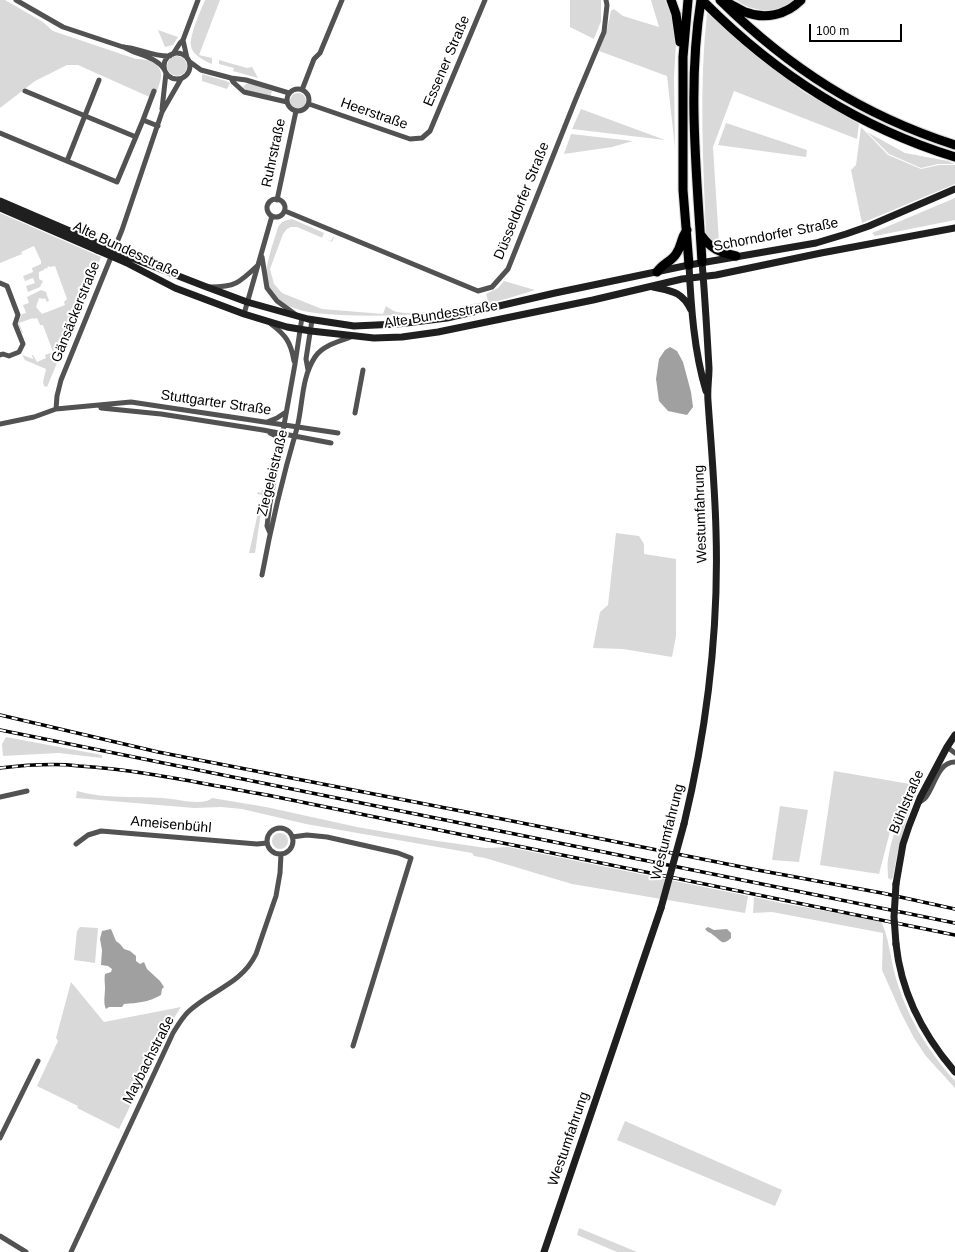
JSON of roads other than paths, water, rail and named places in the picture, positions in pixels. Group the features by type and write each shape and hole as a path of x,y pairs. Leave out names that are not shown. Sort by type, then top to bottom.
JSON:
{"highway":[{"path":"671,0 676,14 679,41 684,57"},
{"path":"688,0 684,57 684,190 690,265"},
{"path":"702,0 737,33 766,57 823,98 881,129 917,144 955,157"},
{"path":"702,0 695,55 694,92 695,150 702,262"},
{"path":"720,0 745,12 762,16 780,13 790,9 801,0"},
{"path":"720,0 768,44 804,72 832,90 892,121 955,145"},
{"path":"658,272 662,265 672,259 676,254 682,236 686,230"},
{"path":"701,235 715,250 736,256"}],"main road":[{"name":"Schorndorfer Straße","path":"690,265 816,243 889,218 955,189"},
{"name":"Alte Bundesstraße","path":"0,201 98,247"},
{"name":"Alte Bundesstraße","path":"0,208 98,247"},
{"name":"Schorndorfer Straße","path":"690,279 955,228"},
{"path":"98,247 126,259"},
{"name":"Alte Bundesstraße","path":"126,259 247,302 312,320 354,326 398,324 447,318 555,293 690,265"},
{"name":"Alte Bundesstraße","path":"126,259 175,288 244,314 311,331 374,338 402,337 438,332 593,300 682,279 690,279"},
{"name":"Westumfahrung","path":"544,1252 661,908 693,786 707,705 714,623 716,531 708,399 709,369 702,262"},
{"name":"Westumfahrung","path":"690,265 697,356 708,399"},
{"path":"651,286 680,294 687,301 693,313"},
{"name":"Bühlstraße","path":"955,734 918,803 908,826 896,884 894,916 897,957 911,1004 934,1046 955,1072"}],"street":[{"path":"16,0 63,27 123,47 162,56 180,54 201,70 231,78 246,80 289,93"},
{"path":"165,71 165,61 183,40 198,0"},
{"path":"302,90 314,59 320,53 342,0"},
{"name":"Essener Straße","path":"430,132 485,0"},
{"name":"Düsseldorfer Straße","path":"285,211 478,291 492,287 508,269 604,32 607,5 606,0"},
{"path":"183,40 190,68 188,74"},
{"path":"123,47 131,52 155,60 173,79 181,79 188,74 201,70"},
{"name":"Gänsäckerstraße","path":"56,409 57,396 61,380 122,230 158,126 162,112 165,71"},
{"path":"231,78 233,82 244,92 287,102"},
{"name":"Gänsäckerstraße","path":"162,112 181,79"},
{"path":"67,161 99,80"},
{"path":"295,89 302,90 308,94 310,100 309,104 302,111 296,111 290,108 287,99 289,93 295,89"},
{"path":"25,91 136,137"},
{"path":"0,132 117,182 154,91"},
{"name":"Heerstraße","path":"309,104 410,139 422,138 430,132"},
{"name":"Ruhrstraße","path":"277,200 296,111"},
{"path":"143,120 158,126"},
{"path":"277,200 283,202 285,211 278,217 269,214 267,209 271,202 277,200"},
{"path":"244,314 272,216"},
{"path":"261,255 267,288 277,301 299,316"},
{"path":"204,286 226,287 239,282 258,265"},
{"path":"0,283 7,286 13,299 18,315 15,324 23,344 20,352 9,356 3,354 0,355"},
{"name":"Ziegeleistraße","path":"270,534 267,526 270,503 301,329 299,316"},
{"name":"Ziegeleistraße","path":"308,371 306,359 312,320"},
{"name":"Ziegeleistraße","path":"267,321 282,332 292,349 295,364"},
{"name":"Ziegeleistraße","path":"262,575 270,534 297,427 308,371 315,356 330,345 352,336"},
{"path":"355,412 363,370"},
{"name":"Stuttgarter Straße","path":"0,424 34,417 56,409 131,402 338,433"},
{"name":"Stuttgarter Straße","path":"90,407 161,414 263,430 331,443"},
{"name":"Ziegeleistraße","path":"266,422 277,418 286,412"},
{"name":"Stuttgarter Straße","path":"263,430 276,436 281,446"},
{"path":"947,747 955,753"},
{"path":"918,803 925,798 942,767 948,762 955,762"},
{"path":"0,797 27,791"},
{"path":"280,828 286,830 292,837 293,844 290,850 281,854 272,851 267,843 269,835 276,829 280,828"},
{"name":"Ameisenbühl","path":"76,844 88,835 101,831 257,844 267,843"},
{"path":"292,837 307,835 327,837 398,853 411,858 353,1046"},
{"name":"Maybachstraße","path":"71,1252 180,1022 196,1005 240,977 252,962 276,896 280,873 281,854"},
{"path":"0,1138 38,1061"},
{"path":"0,1236 26,1252"}],"railway":[{"path":"0,715 158,752 752,869 882,893 955,909"},
{"path":"0,730 955,923"},
{"path":"0,768 40,765 69,765 103,768 173,778 267,795 955,935"}]}
